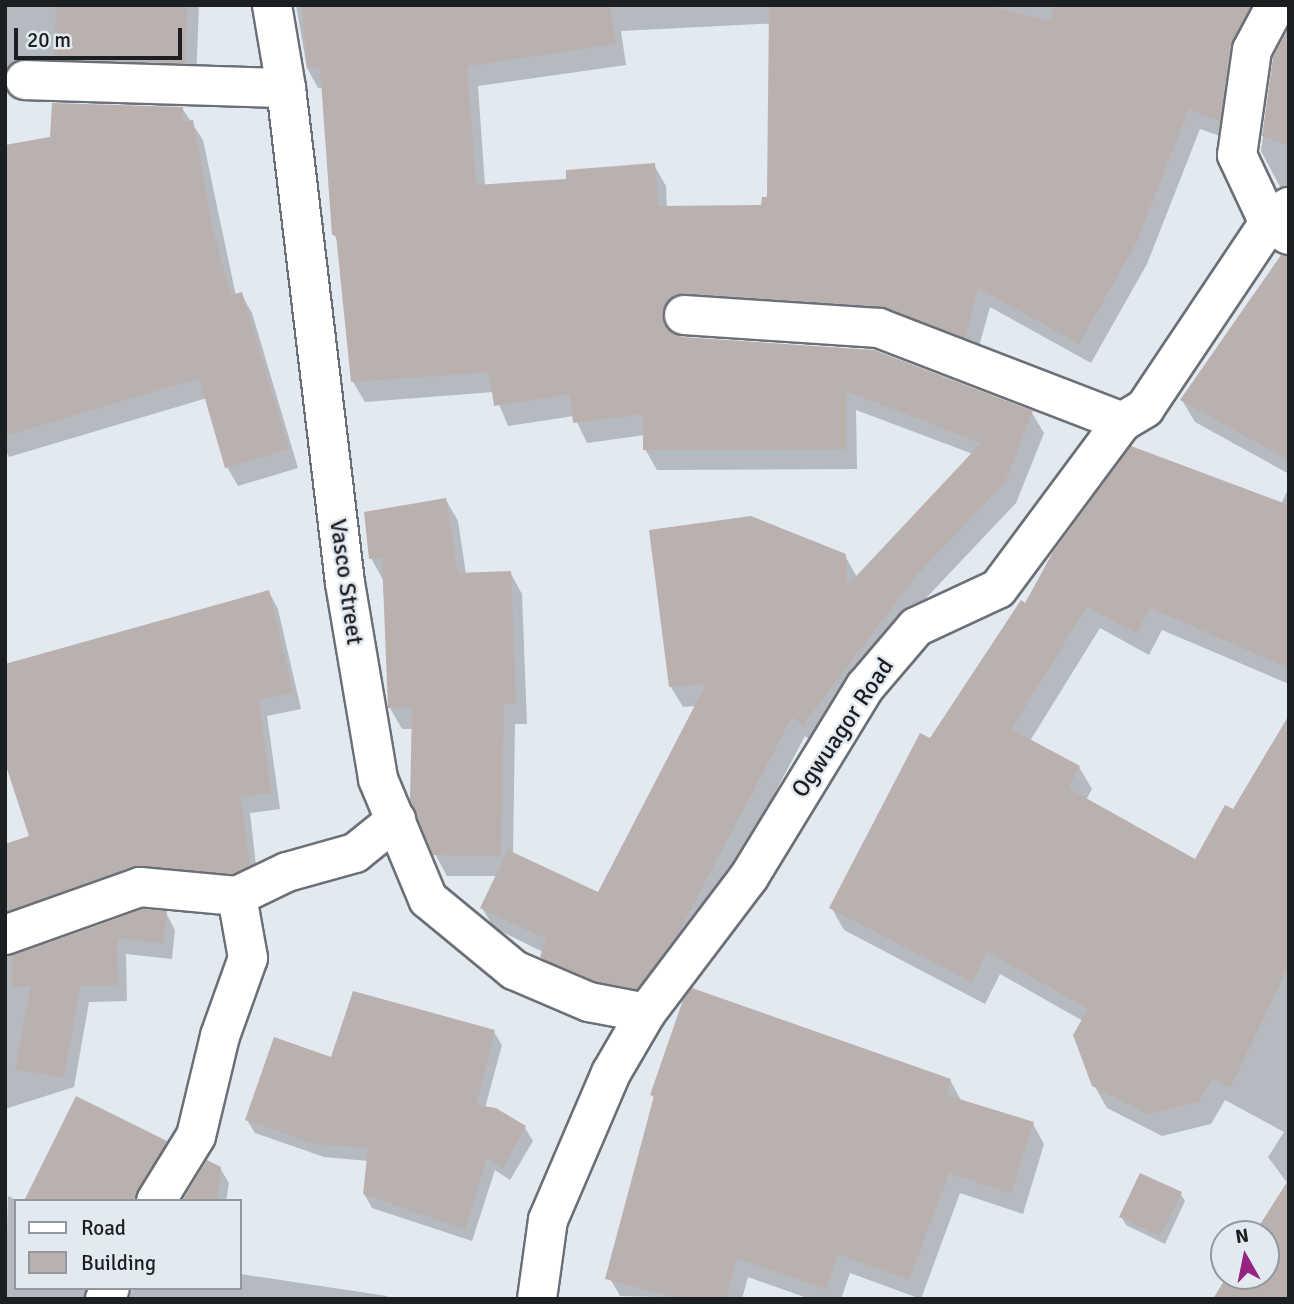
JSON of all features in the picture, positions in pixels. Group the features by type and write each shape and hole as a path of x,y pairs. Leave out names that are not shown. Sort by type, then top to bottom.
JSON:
{"street":[{"name":"Vasco Street","path":"272,5 286,88 345,583 378,779 428,899 514,970 589,1002 646,1013"},
{"path":"1276,5 1252,50 1237,155 1282,222"},
{"path":"25,80 286,88"},
{"name":"Ogwuagor Road","path":"537,1299 548,1220 611,1073 646,1013 749,877 865,687 916,627 998,589 1122,422 1145,408 1282,222"},
{"path":"684,315 879,328 1122,422"},
{"path":"5,935 140,887 237,895 287,873 355,853 396,820"},
{"path":"157,1199 196,1136 220,1036 248,958 237,895"}],"building":[{"path":"56,5 187,5 185,63 54,59"},
{"path":"302,5 610,5 616,44 467,66 476,185 566,179 566,170 655,163 658,206 761,205 762,197 767,197 769,5 986,5 1051,21 1054,5 1251,5 1230,46 1220,121 1189,109 1136,243 1079,344 978,288 965,338 880,306 685,293 666,303 664,324 682,337 874,350 1033,411 1005,482 916,576 803,725 792,717 678,934 637,989 595,981 540,957 546,939 480,908 508,850 598,892 706,684 669,687 649,530 751,516 846,554 847,586 981,443 846,391 846,449 643,450 643,414 573,423 570,394 494,406 489,372 351,382 336,235 332,235 320,67 307,68"},
{"path":"1289,28 1289,146 1262,136 1273,57"},
{"path":"52,103 183,107 182,122 193,120 213,231 231,295 242,292 289,449 225,468 199,378 5,436 5,145 50,137"},
{"path":"1281,255 1289,257 1289,460 1180,400"},
{"path":"1131,446 1289,505 1289,668 1150,608 1136,633 1087,607 1011,729 1080,766 1068,788 1195,859 1225,805 1233,809 1289,715 1289,965 1230,1088 1212,1078 1199,1102 1148,1114 1092,1086 1073,1035 1088,1009 987,952 972,982 829,908 920,733 930,738 1021,600 1025,603 1053,552"},
{"path":"446,498 458,573 511,571 516,703 504,704 501,856 433,855 410,800 412,707 388,708 382,557 369,559 364,512"},
{"path":"269,590 293,692 259,699 271,793 241,797 250,866 233,874 133,866 5,912 5,844 29,836 5,763 5,664"},
{"path":"143,909 167,911 163,943 117,938 118,985 80,986 64,1078 15,1069 31,987 12,987 12,956"},
{"path":"692,988 951,1079 946,1095 1034,1122 1011,1194 949,1173 909,1280 838,1254 826,1289 737,1258 726,1299 682,1299 605,1279 654,1096 650,1095 683,1000"},
{"path":"353,991 495,1030 476,1105 496,1108 526,1126 503,1168 487,1158 465,1229 363,1194 368,1148 315,1144 245,1120 274,1037 331,1057"},
{"path":"76,1096 167,1141 135,1199 25,1199"},
{"path":"207,1160 221,1167 217,1199 183,1199"},
{"path":"1140,1173 1182,1192 1160,1236 1119,1217"},
{"path":"1289,1179 1289,1299 1213,1299 1218,1290 1280,1290 1280,1220 1263,1220"}]}
